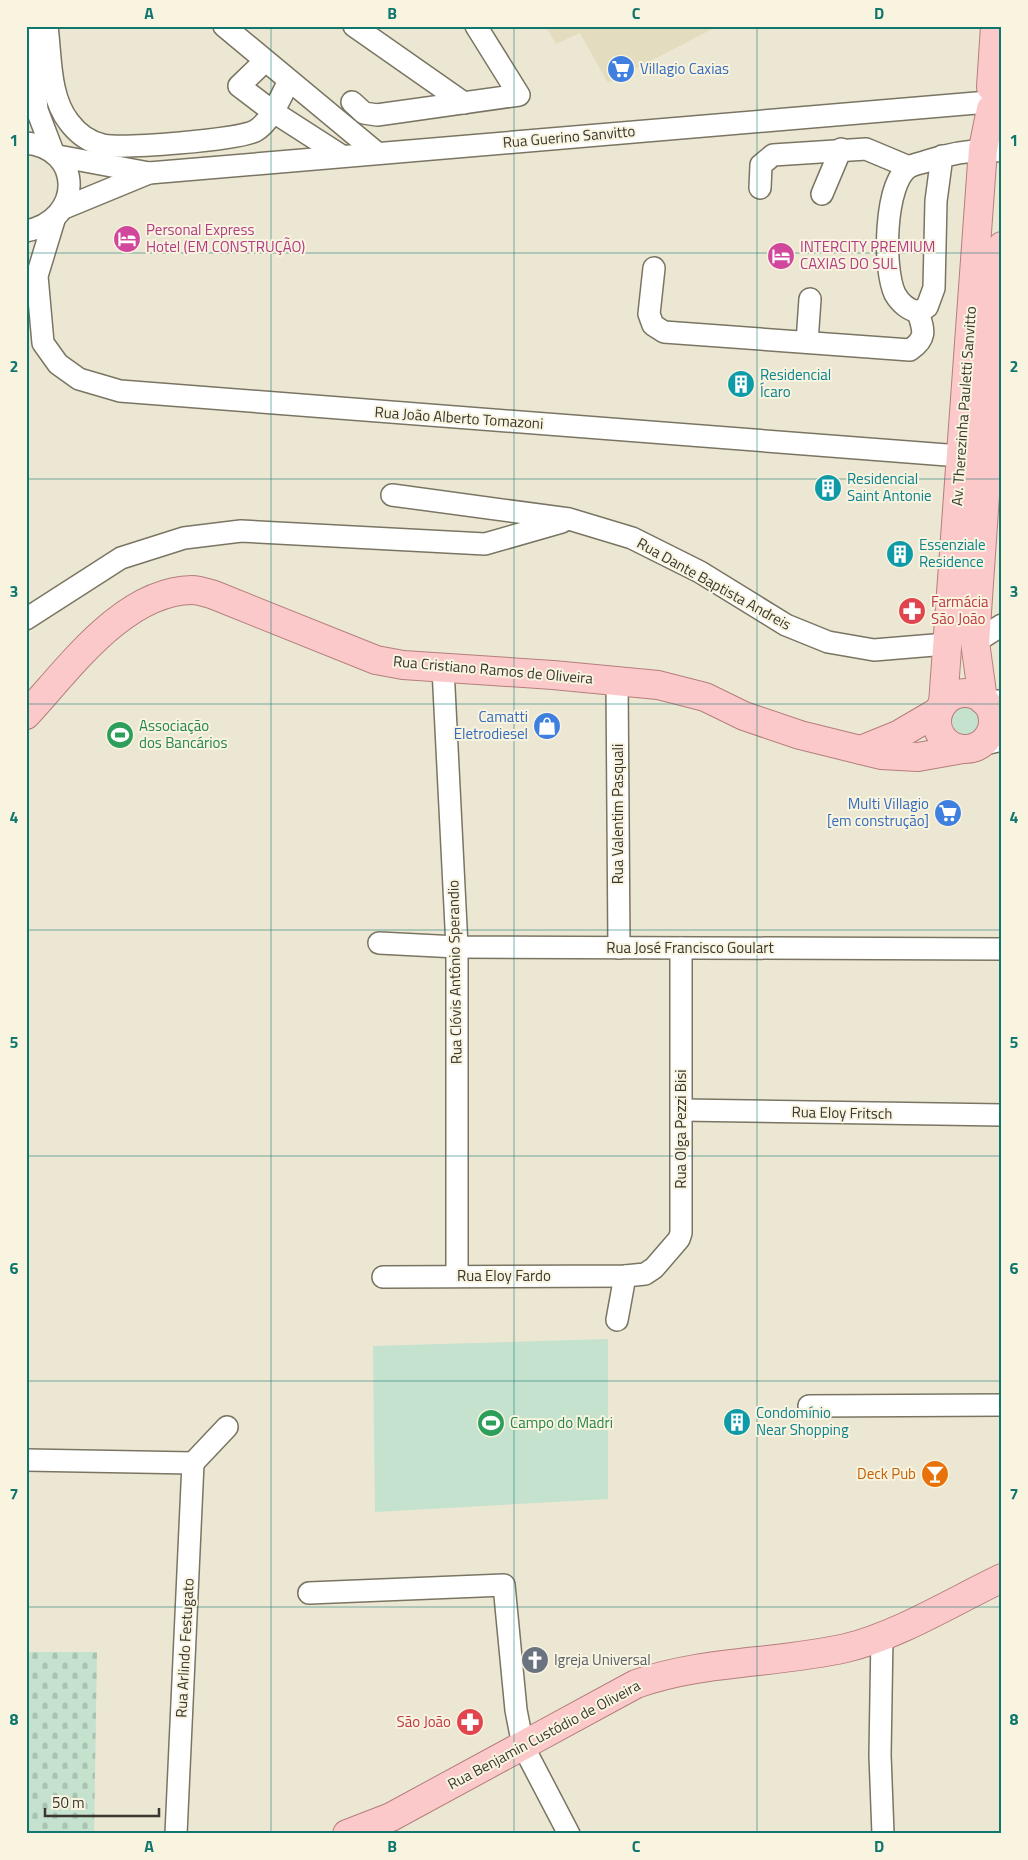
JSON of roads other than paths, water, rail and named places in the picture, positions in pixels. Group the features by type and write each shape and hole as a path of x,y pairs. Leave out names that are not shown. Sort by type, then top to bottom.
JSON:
{"main road":[{"name":"Av. Therezinha Pauletti Sanvitto","path":"990,700 975,642 984,501 982,346 993,150 995,26"},
{"name":"Av. Therezinha Pauletti Sanvitto","path":"941,708 960,456 1002,246"},
{"path":"957,500 984,501"},
{"name":"Rua Cristiano Ramos de Oliveira","path":"26,716 97,637 126,613 157,597 193,590 214,595 376,660 443,668 617,680 658,685 705,697 744,716 800,735 895,757 918,757 982,745"},
{"path":"861,750 898,735 941,708 958,694 976,695 990,700 994,719 993,729 982,745 954,747 941,736 938,728 941,708"},
{"name":"Rua Benjamin Custódio de Oliveira","path":"346,1834 391,1817 636,1684 660,1675 804,1657 848,1648 882,1636 1002,1578"}],"street":[{"name":"Rua João Alberto Tomazoni","path":"30,26 37,110 55,154 67,172 69,190 59,214 31,268 43,342 58,364 79,379 120,391 960,456"},
{"path":"48,26 53,78 59,104 70,124 88,140 118,147 242,135 255,131 272,111 289,81"},
{"path":"224,26 377,153"},
{"path":"354,26 464,103"},
{"path":"352,102 364,113 377,115 519,96 474,29"},
{"path":"265,61 239,86 272,111 342,156"},
{"name":"Rua Guerino Sanvitto","path":"26,142 37,144 55,154 149,173 995,99"},
{"path":"760,188 761,165 773,155 866,148 908,167"},
{"path":"822,194 841,149"},
{"path":"942,156 936,201 934,288 926,307 918,312 909,310 896,295 889,269 887,234 891,203 900,179 908,167 942,156 993,150"},
{"name":"Rua Guerino Sanvitto","path":"26,231 40,228 59,214 149,173"},
{"path":"654,268 650,314 653,325 664,332 910,350 920,343 924,331 918,312"},
{"path":"807,342 810,299"},
{"name":"Rua Dante Baptista Andreis","path":"392,495 569,519 632,538 700,572 786,624 828,642 874,650 946,644"},
{"path":"26,619 121,558 184,538 241,531 485,544 569,519"},
{"path":"975,642 1002,625"},
{"name":"Rua Clóvis Antônio Sperandio","path":"443,668 457,947 457,1276"},
{"name":"Rua Valentim Pasquali","path":"617,680 619,948"},
{"name":"Rua José Francisco Goulart","path":"379,943 457,947 1002,949"},
{"name":"Rua Olga Pezzi Bisi","path":"625,1276 645,1274 654,1268 679,1239 681,1233 681,948"},
{"name":"Rua Eloy Fritsch","path":"682,1110 1002,1115"},
{"path":"617,1320 625,1276"},
{"name":"Rua Eloy Fardo","path":"383,1277 625,1276"},
{"path":"809,1406 1002,1405"},
{"path":"26,1460 193,1463 227,1427"},
{"name":"Rua Arlindo Festugato","path":"176,1834 193,1463"},
{"path":"309,1593 504,1585 516,1710 523,1746 569,1834"},
{"path":"882,1636 880,1755 883,1834"}],"place":[{"name":"Villagio Caxias","path":"621,69"},
{"name":"Personal Express Hotel (EM CONSTRUÇÃO)","path":"127,239"},
{"name":"INTERCITY PREMIUM CAXIAS DO SUL","path":"781,256"},
{"name":"Residencial Ícaro","path":"741,384"},
{"name":"Residencial Saint Antonie","path":"828,488"},
{"name":"Essenziale Residence","path":"900,554"},
{"name":"Farmácia São João","path":"912,611"},
{"name":"Camatti Eletrodiesel","path":"547,726"},
{"name":"Associação dos Bancários","path":"120,735"},
{"name":"Multi Villagio [em construção]","path":"948,813"},
{"name":"Condomínio Near Shopping","path":"737,1422"},
{"name":"Campo do Madri","path":"491,1423"},
{"name":"Deck Pub","path":"935,1474"},
{"name":"Igreja Universal","path":"535,1660"},
{"name":"São João","path":"470,1722"}]}
